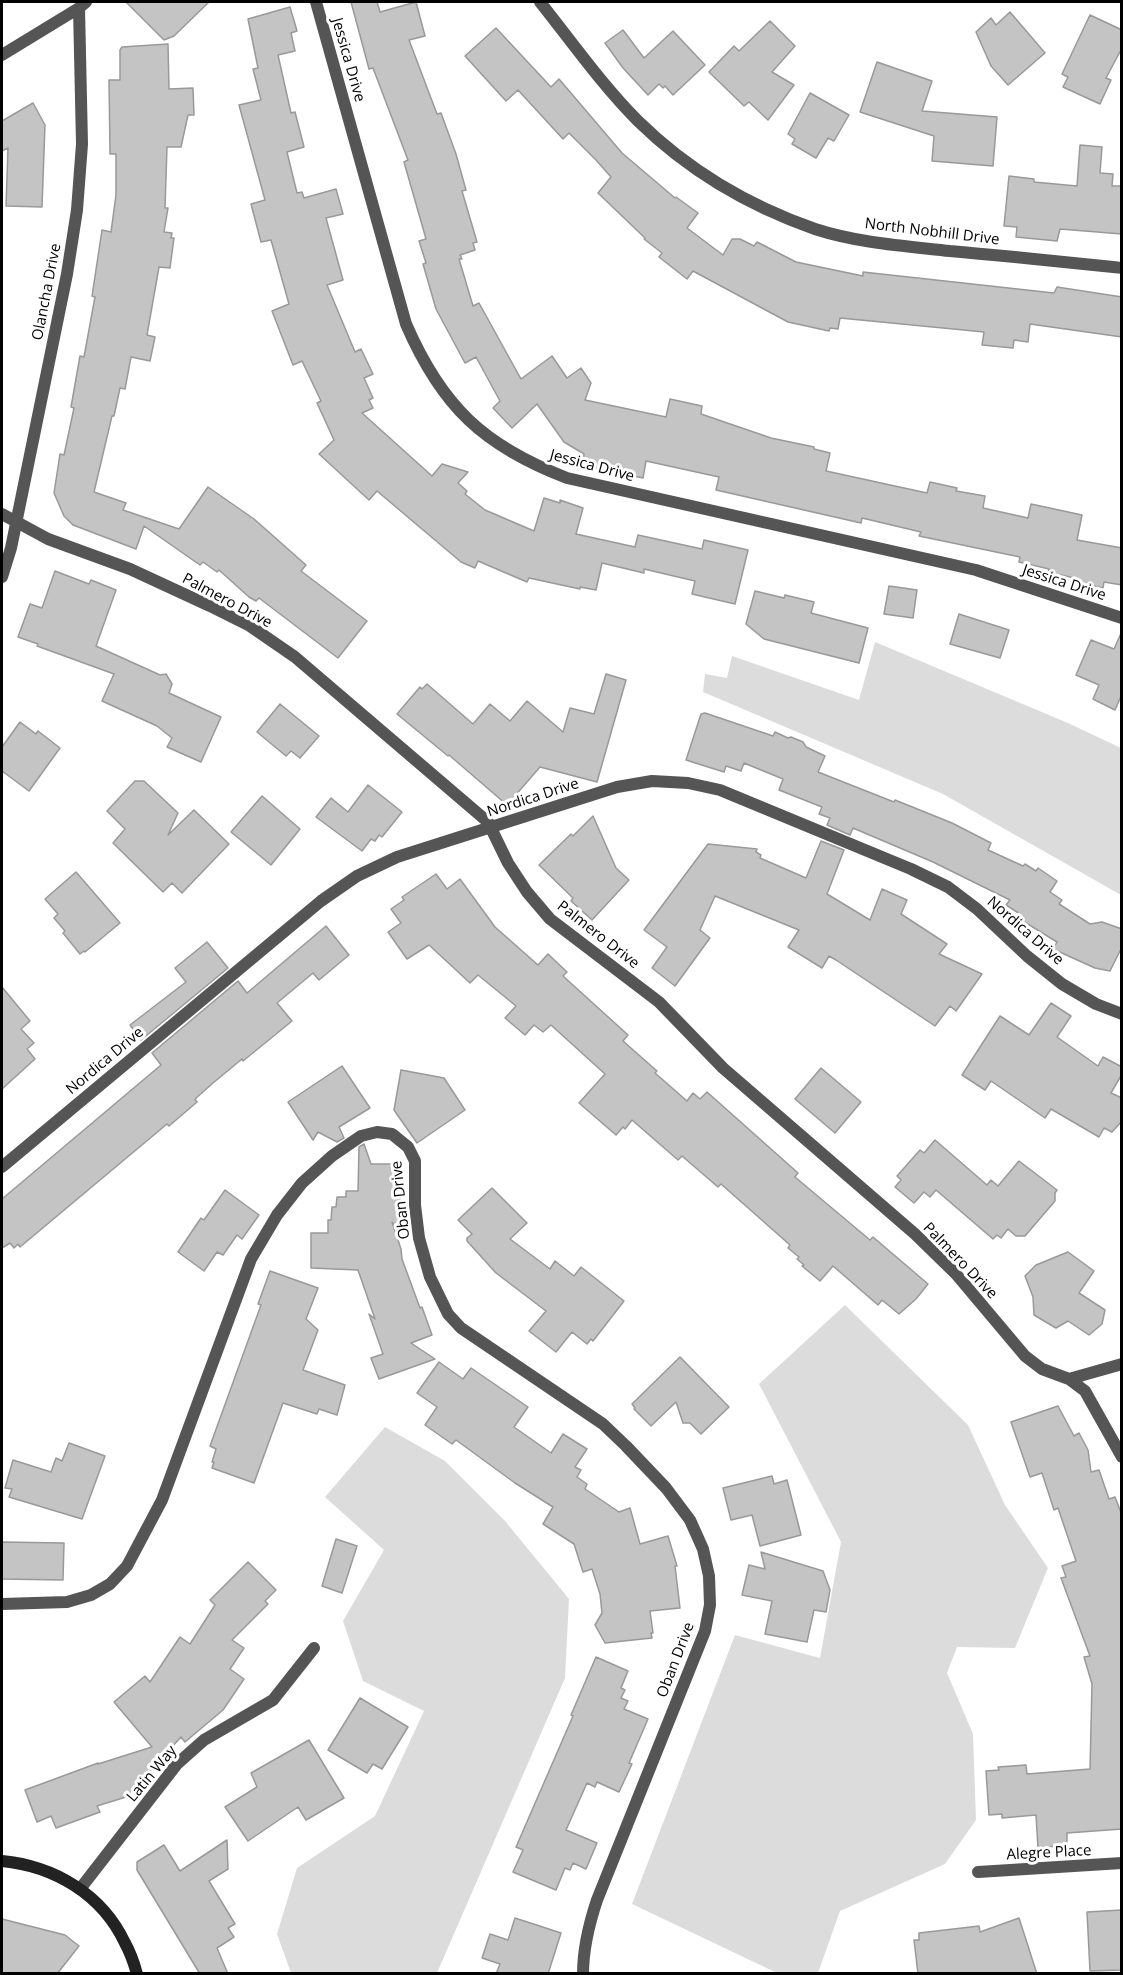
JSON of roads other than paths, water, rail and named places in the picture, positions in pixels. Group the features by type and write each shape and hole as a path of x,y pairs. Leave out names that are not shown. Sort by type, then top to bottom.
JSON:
{"street":[{"name":"Jessica Drive","path":"316,2 406,324 420,356 440,389 468,420 494,442 531,464 567,478 976,570 1122,618"},
{"name":"North Nobhill Drive","path":"540,2 638,121 677,156 721,186 768,211 817,229 876,243 1122,268"},
{"path":"2,55 82,5"},
{"name":"Olancha Drive","path":"2,577 11,548 67,274 77,210 82,144 82,5"},
{"name":"Palmero Drive","path":"2,514 48,539 130,569 249,626 295,657 488,822 508,863 527,892 550,919 659,1002 723,1068 915,1234 956,1274 1025,1356 1042,1369 1069,1379 1085,1391 1122,1457"},
{"name":"Nordica Drive","path":"2,1167 321,901 357,876 397,857 617,787 652,781 688,783 720,790 911,868 948,887 977,909 1027,956 1062,984 1096,1004 1122,1014"},
{"name":"Oban Drive","path":"2,1604 67,1602 91,1595 110,1584 127,1566 162,1500 251,1259 277,1215 302,1184 332,1156 362,1136 376,1132 392,1134 405,1143 415,1161 418,1238 430,1277 448,1314 461,1328 603,1424 666,1488 690,1520 705,1558 709,1576 710,1605 705,1631 597,1900 588,1927 583,1974"},
{"path":"1069,1379 1122,1364"},
{"name":"Latin Way","path":"80,1889 177,1764 204,1740 273,1701 314,1648"},
{"path":"2,1861 22,1863 54,1873 80,1889 109,1916 125,1942 137,1974"},
{"name":"Alegre Place","path":"978,1872 1122,1863"}]}
